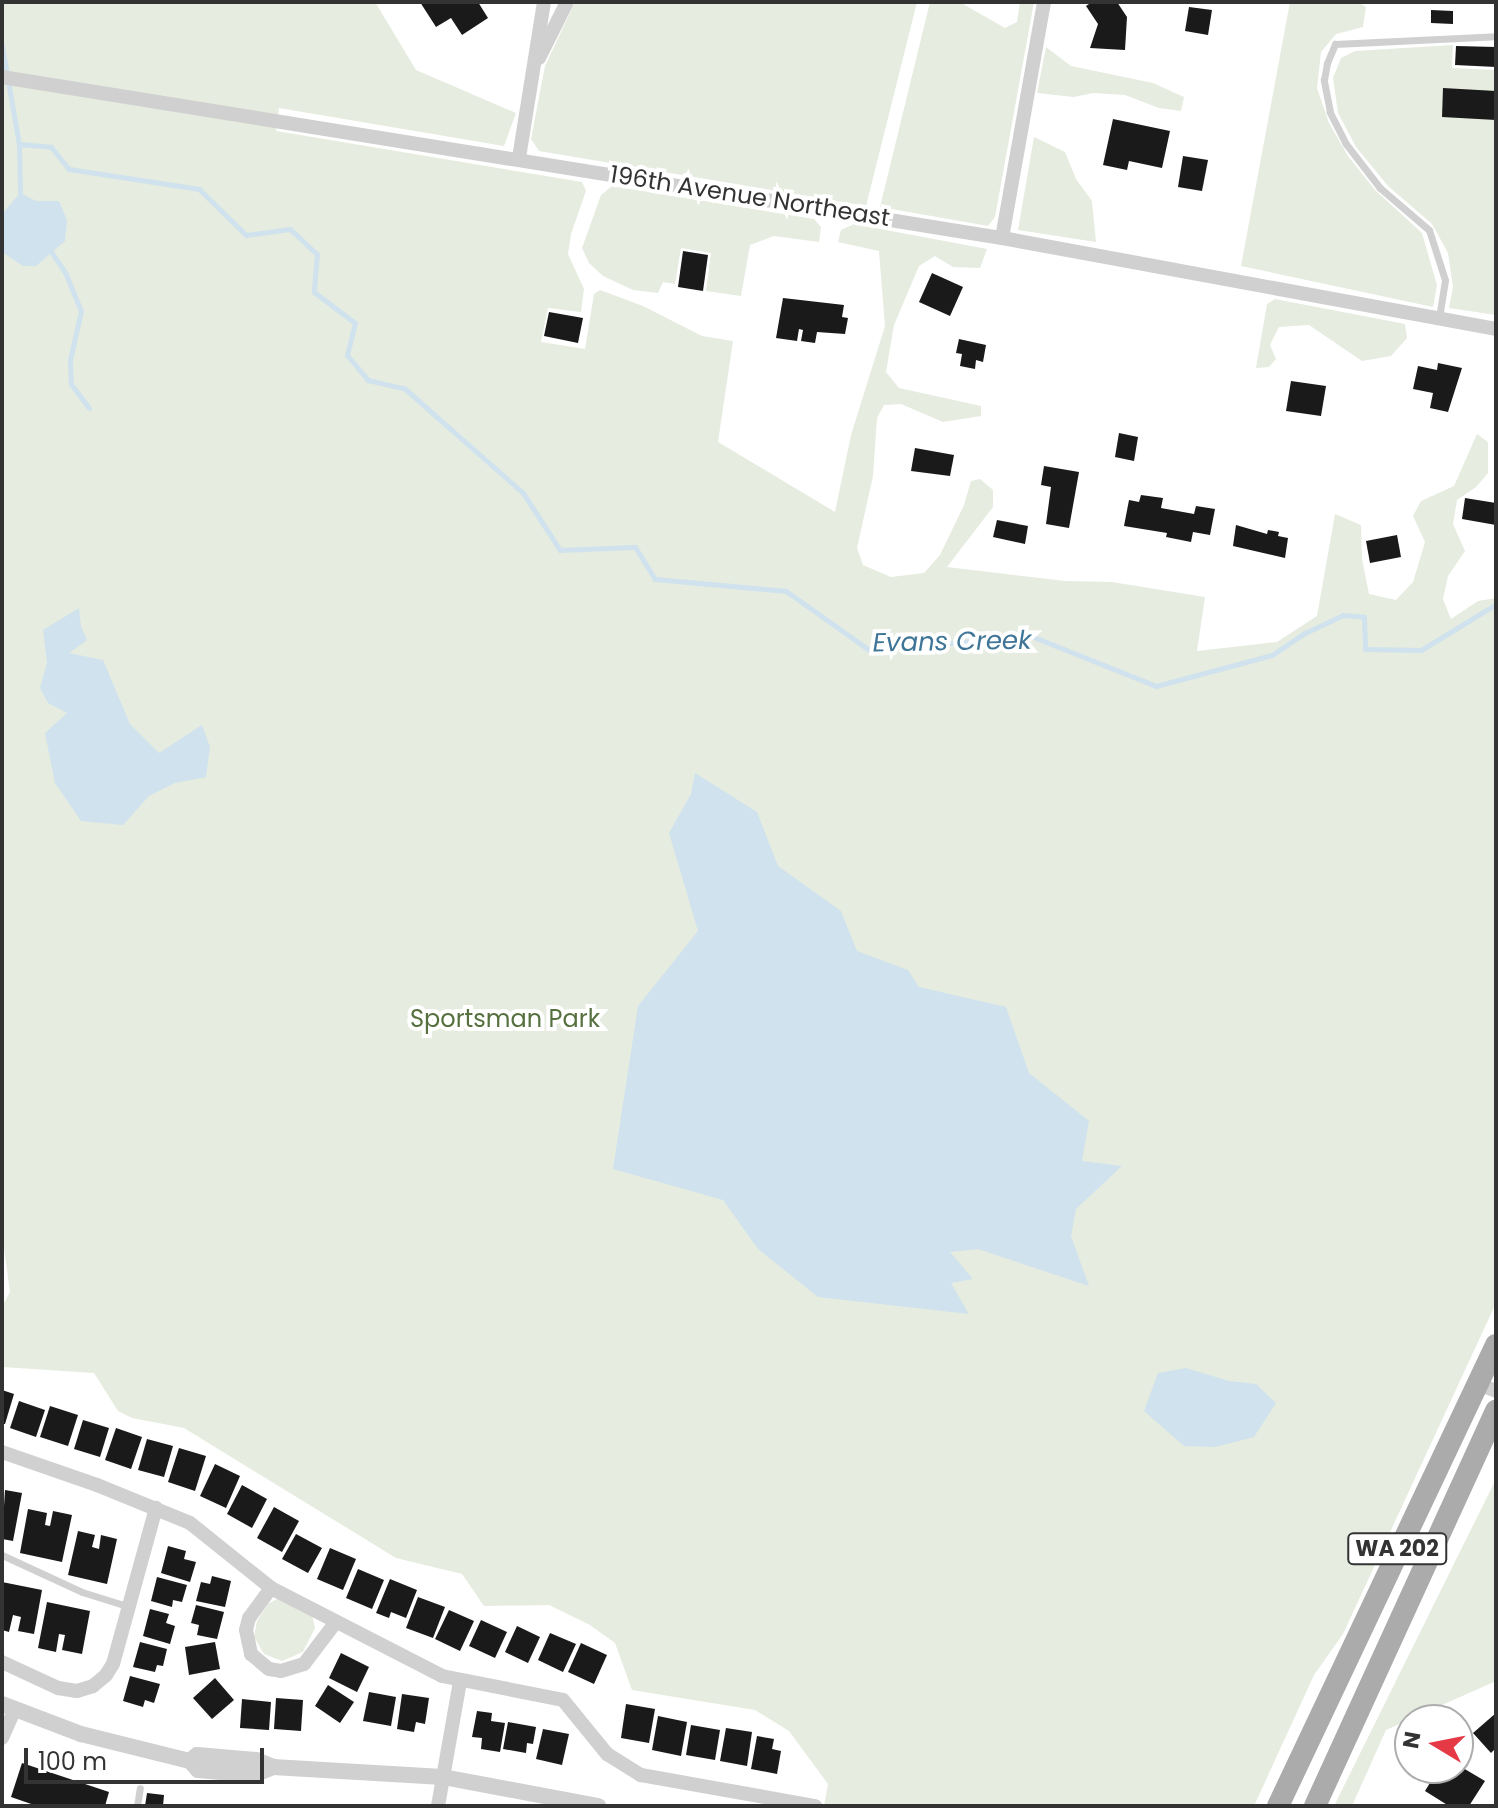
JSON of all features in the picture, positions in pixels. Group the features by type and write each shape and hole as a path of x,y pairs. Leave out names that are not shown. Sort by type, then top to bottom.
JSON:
{"main road":[{"name":"WA 202","path":"1278,1806 1487,1388 1496,1345"},
{"name":"WA 202","path":"1315,1806 1496,1410"}],"street":[{"path":"519,158 537,61 544,2"},
{"path":"537,61 567,2"},
{"path":"1002,238 1044,2"},
{"name":"196th Avenue Northeast","path":"2,77 1002,238 1496,329"},
{"path":"2,1452 156,1508 203,1531 271,1588 442,1676 563,1700 607,1754 641,1775 815,1806"},
{"path":"2,1662 58,1688 77,1691 93,1686 113,1664 156,1508"},
{"path":"271,1588 249,1618 246,1630 251,1654 269,1669 281,1671 304,1664 336,1622"},
{"path":"438,1806 460,1681"},
{"path":"2,1738 8,1706 102,1741 190,1761 197,1755 256,1760 273,1767 443,1777 598,1806"}],"lane":[{"path":"1439,318 1445,280 1429,230 1380,188 1346,144 1330,112 1324,80 1327,63 1335,44 1496,36"},
{"path":"2,1555 82,1592 127,1606"},
{"path":"137,1806 140,1788"}],"green space":[{"name":"Sportsman Park","path":"2,2 375,2 416,70 516,113 504,146 279,108 276,131 582,182 586,191 571,234 568,254 584,289 581,312 548,308 541,342 585,349 594,294 600,290 643,306 702,336 733,341 718,442 835,512 851,435 885,326 879,251 838,242 841,230 854,224 987,249 980,268 953,267 935,256 919,266 894,325 886,372 899,388 981,406 981,416 943,422 901,404 884,405 877,418 873,476 857,548 863,565 891,577 924,573 940,555 964,505 971,481 980,479 993,490 993,507 947,567 1065,581 1112,582 1205,597 1197,651 1277,642 1317,616 1335,514 1361,525 1362,559 1369,594 1396,600 1413,582 1425,542 1413,516 1421,501 1454,486 1477,434 1488,442 1488,473 1476,487 1457,500 1453,524 1465,551 1448,576 1443,599 1451,619 1478,601 1496,598 1496,1303 1343,1634 1314,1675 1254,1806 824,1806 828,1784 789,1731 755,1710 632,1690 615,1643 590,1625 549,1605 484,1606 462,1574 396,1558 184,1428 132,1418 118,1411 94,1373 2,1367 2,1307 10,1292 2,1233"},
{"path":"575,2 917,2 866,206 539,151 531,139 545,66"},
{"path":"930,2 963,4 1005,28 1017,22 1020,2 1034,2 995,217 988,226 880,207"},
{"path":"1290,2 1358,2 1366,7 1363,27 1336,34 1321,52 1317,88 1329,123 1348,156 1375,190 1422,233 1437,285 1433,307 1241,266"},
{"path":"1453,45 1452,68 1496,70 1496,315 1449,308 1453,287 1448,253 1432,224 1388,186 1356,147 1338,113 1333,78 1341,58 1355,51"},
{"path":"1046,47 1071,66 1153,83 1184,97 1181,111 1159,108 1125,95 1093,93 1074,97 1037,93"},
{"path":"1034,137 1065,152 1076,179 1092,201 1096,242 1018,230"},
{"path":"612,186 814,219 821,227 819,242 774,236 750,245 741,296 706,291 711,253 681,248 675,284 663,282 658,293 633,290 603,276 589,263 582,248 601,195"},
{"path":"1275,299 1405,324 1407,338 1391,356 1362,361 1309,325 1279,327 1270,345 1276,359 1269,367 1256,368 1267,304"},
{"path":"1496,1479 1496,1681 1444,1704 1394,1704 1394,1726 1386,1730 1352,1806 1334,1806"},
{"path":"279,1598 312,1615 315,1628 303,1652 282,1661 264,1654 254,1637 257,1621 268,1604"}],"water":[{"path":"20,193 36,201 59,201 67,220 65,241 36,266 23,266 2,252 2,214"},
{"path":"79,608 81,627 87,640 69,653 103,660 130,724 159,753 202,725 210,747 206,777 175,783 149,796 123,825 81,821 55,783 45,733 67,713 48,703 40,688 47,663 43,630"},
{"path":"695,773 757,812 778,866 841,911 857,951 908,970 919,987 1006,1007 1029,1073 1089,1121 1082,1161 1122,1166 1076,1209 1071,1236 1089,1286 978,1249 950,1252 973,1279 951,1283 969,1314 818,1297 758,1249 723,1200 613,1169 638,1006 698,931 669,833 691,794"},
{"path":"1186,1368 1229,1381 1256,1384 1276,1403 1254,1437 1215,1447 1184,1446 1144,1411 1158,1373"}],"building":[{"path":"420,2 478,2 488,18 462,35 451,18 436,27"},
{"path":"1092,2 1117,2 1127,17 1125,50 1090,48 1098,24 1086,6"},
{"path":"1189,7 1212,10 1208,35 1185,31"},
{"path":"1431,10 1453,11 1453,24 1431,23"},
{"path":"1456,46 1496,47 1496,67 1455,65"},
{"path":"1443,88 1496,91 1496,120 1442,117"},
{"path":"1113,119 1170,131 1162,168 1129,161 1127,170 1103,165"},
{"path":"1183,156 1208,160 1202,191 1178,187"},
{"path":"683,251 708,255 703,291 678,287"},
{"path":"932,273 963,287 950,316 919,302"},
{"path":"783,298 844,305 842,317 848,318 845,334 817,332 815,343 801,341 803,330 799,329 797,341 776,338"},
{"path":"549,312 583,318 578,343 544,336"},
{"path":"959,339 986,345 983,362 976,360 975,369 960,366 962,354 956,353"},
{"path":"1438,363 1462,368 1448,412 1430,408 1433,393 1413,389 1418,366 1437,370"},
{"path":"1291,381 1326,386 1321,416 1286,411"},
{"path":"1119,433 1138,437 1134,461 1115,457"},
{"path":"915,448 954,455 950,476 911,471"},
{"path":"1044,466 1079,472 1069,528 1046,524 1051,487 1041,485"},
{"path":"1141,495 1163,498 1161,508 1194,514 1196,506 1215,509 1210,535 1193,532 1191,542 1166,537 1167,533 1124,526 1129,500 1139,502"},
{"path":"1465,498 1496,503 1496,525 1462,519"},
{"path":"997,520 1028,526 1025,544 993,537"},
{"path":"1236,525 1267,534 1268,530 1279,532 1278,536 1288,538 1285,558 1233,546"},
{"path":"1397,535 1401,557 1370,563 1366,541"},
{"path":"2,1390 14,1394 5,1424 2,1424"},
{"path":"19,1401 45,1410 36,1437 10,1428"},
{"path":"50,1406 78,1415 68,1446 40,1437"},
{"path":"83,1420 109,1428 100,1457 74,1449"},
{"path":"116,1428 142,1437 131,1469 105,1460"},
{"path":"147,1439 173,1446 164,1477 138,1470"},
{"path":"179,1448 206,1456 195,1491 168,1482"},
{"path":"215,1464 240,1476 226,1508 200,1496"},
{"path":"242,1485 267,1499 252,1528 227,1514"},
{"path":"5,1490 22,1493 13,1541 2,1539"},
{"path":"274,1507 299,1521 282,1552 257,1538"},
{"path":"28,1509 47,1513 45,1525 50,1526 53,1511 72,1515 62,1562 20,1553"},
{"path":"78,1531 95,1535 92,1547 99,1549 101,1535 117,1539 107,1584 68,1575"},
{"path":"296,1534 322,1548 308,1573 282,1559"},
{"path":"168,1546 186,1551 184,1559 196,1562 190,1582 161,1573"},
{"path":"330,1548 356,1559 343,1590 317,1579"},
{"path":"358,1569 384,1580 372,1609 346,1598"},
{"path":"212,1576 231,1581 225,1607 196,1601 201,1582 210,1584"},
{"path":"157,1577 187,1585 182,1602 173,1600 172,1607 151,1601"},
{"path":"390,1579 417,1590 406,1618 391,1612 389,1618 376,1613"},
{"path":"2,1582 42,1590 34,1634 18,1631 21,1617 13,1615 9,1632 2,1630"},
{"path":"418,1597 445,1607 433,1638 406,1628"},
{"path":"47,1602 90,1611 82,1654 62,1650 65,1635 59,1634 56,1652 38,1648"},
{"path":"196,1605 224,1612 217,1639 197,1635 199,1625 191,1623"},
{"path":"150,1609 169,1614 166,1623 175,1626 170,1644 143,1636"},
{"path":"449,1610 474,1621 460,1651 435,1639"},
{"path":"481,1620 507,1632 495,1658 469,1646"},
{"path":"517,1626 540,1637 528,1663 505,1652"},
{"path":"550,1633 576,1644 563,1672 538,1660"},
{"path":"140,1642 167,1649 163,1666 157,1665 155,1672 133,1667"},
{"path":"215,1642 220,1669 189,1675 185,1647"},
{"path":"581,1643 607,1655 594,1684 568,1672"},
{"path":"341,1653 369,1667 357,1692 329,1678"},
{"path":"130,1676 160,1684 154,1703 145,1700 143,1707 123,1701"},
{"path":"215,1678 234,1700 212,1719 193,1698"},
{"path":"328,1685 354,1702 340,1723 315,1706"},
{"path":"369,1692 396,1697 391,1726 363,1721"},
{"path":"402,1694 429,1698 425,1724 416,1722 414,1732 397,1729"},
{"path":"276,1698 303,1700 301,1731 274,1729"},
{"path":"242,1699 271,1702 269,1730 240,1728"},
{"path":"626,1704 655,1709 649,1743 621,1738"},
{"path":"477,1711 492,1713 491,1721 505,1723 500,1752 481,1749 482,1738 472,1737"},
{"path":"1496,1713 1496,1748 1491,1753 1474,1732"},
{"path":"658,1716 687,1722 681,1756 652,1750"},
{"path":"508,1722 536,1727 533,1744 527,1743 526,1753 503,1749"},
{"path":"691,1725 720,1730 715,1760 686,1755"},
{"path":"726,1728 752,1732 747,1766 720,1761"},
{"path":"543,1729 569,1734 562,1765 536,1759"},
{"path":"757,1736 774,1739 772,1749 781,1751 777,1774 751,1769"},
{"path":"22,1763 109,1792 105,1806 37,1806 11,1797"},
{"path":"1474,1774 1485,1781 1469,1806 1449,1806 1425,1791 1429,1784 1474,1784"},
{"path":"147,1793 164,1795 163,1806 145,1806"}],"waterway":[{"name":"Evans Creek","path":"2,46 19,144 51,147 69,169 199,189 246,235 290,229 317,254 314,292 355,323 347,355 368,380 404,388 523,493 560,550 635,547 655,579 786,591 869,650 1031,636 1156,686 1272,655 1305,633 1343,615 1364,617 1365,649 1421,650 1496,604"},
{"path":"19,144 20,193"},
{"path":"52,253 65,272 81,311 70,360 71,384 89,408"}]}
